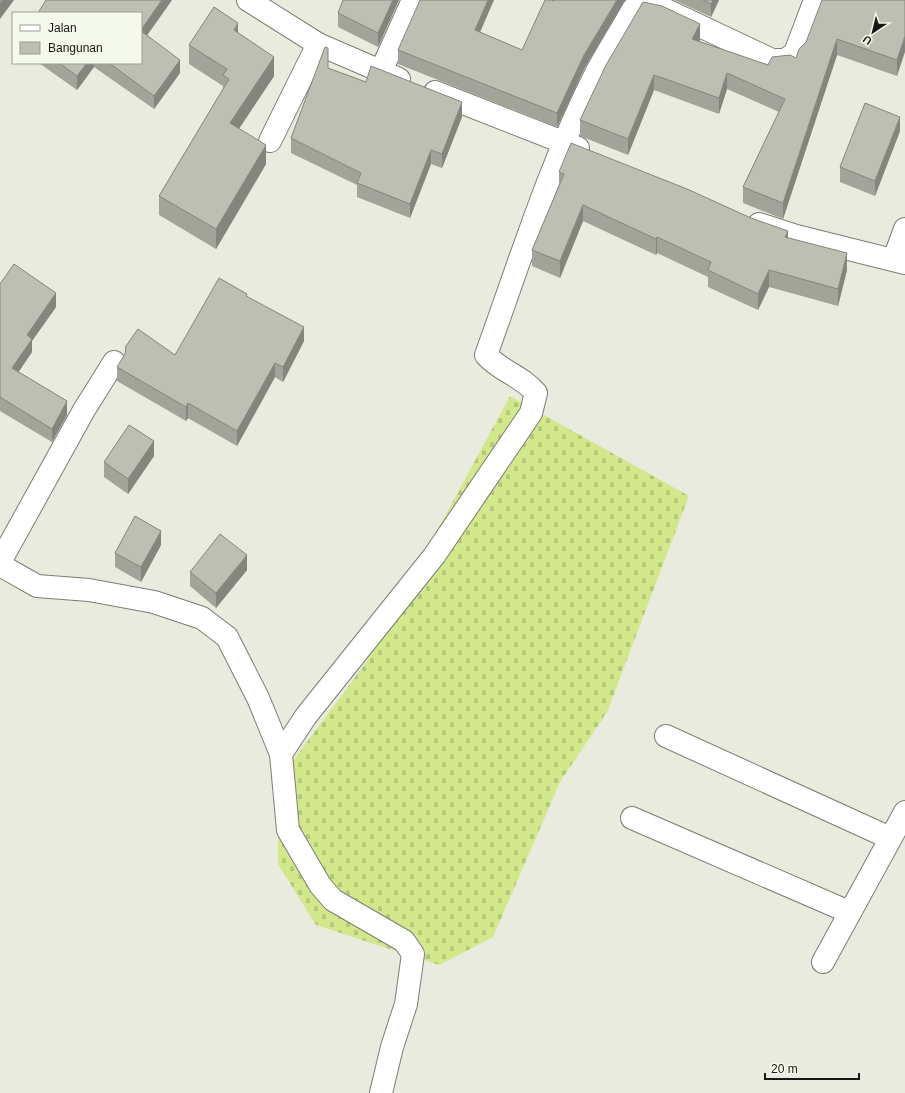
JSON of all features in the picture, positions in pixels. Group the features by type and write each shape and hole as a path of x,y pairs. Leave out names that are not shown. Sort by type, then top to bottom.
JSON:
{"street":[{"path":"248,0 318,44 381,71 600,157"},
{"path":"381,71 413,0"},
{"path":"280,754 306,716 434,556 531,413 536,393 529,384 492,362 486,355 514,274 564,142 596,74 633,9 639,5 666,10 772,60 785,60 795,53 815,0"},
{"path":"270,141 318,44"},
{"path":"742,217 796,236 900,261 905,229"},
{"path":"114,362 84,410 0,564 37,586 89,590 154,602 202,618 227,637 258,698 280,754 288,830 320,885 332,900 404,941 413,954 406,1004 392,1047 381,1093"},
{"path":"666,736 890,838"},
{"path":"823,962 905,812"},
{"path":"632,818 849,912"}],"green space":[{"path":"510,396 689,496 607,712 560,782 493,937 439,965 316,925 278,864 278,781 365,664"}],"building":[{"path":"46,0 162,0 142,29 142,12 39,12"},
{"path":"343,0 393,0 378,33 338,13"},
{"path":"420,0 488,0 475,30 522,50 545,0 617,0 584,55 557,113 398,50"},
{"path":"703,0 713,0 711,4"},
{"path":"822,0 905,0 905,36 897,60 837,39 783,203 743,187 785,99 727,73 719,98 654,75 628,139 580,120 606,65 643,2 662,6 700,24 692,39 768,65 772,57 790,55 796,58 799,49 806,42"},
{"path":"214,7 238,23 234,30 274,57 230,123 266,145 216,229 159,196 229,79 223,75 227,69 189,45"},
{"path":"142,32 180,60 154,96 110,64 142,64"},
{"path":"325,47 328,48 328,68 366,82 371,66 462,102 442,154 431,150 410,204 357,183 361,173 291,138"},
{"path":"60,64 86,64 77,76"},
{"path":"865,103 900,117 875,181 840,167"},
{"path":"571,143 687,189 751,218 788,231 785,237 847,253 838,289 769,270 758,294 708,270 711,262 657,237 656,239 583,205 560,261 532,250 564,174 559,172"},
{"path":"14,264 56,293 27,335 32,339 12,368 67,401 52,429 0,397 0,284"},
{"path":"219,278 247,294 246,296 304,327 283,367 275,363 237,431 188,403 186,407 117,367 125,354 126,346 138,329 175,355"},
{"path":"129,425 154,441 128,479 104,462"},
{"path":"135,516 161,531 141,567 115,553"},
{"path":"220,534 247,555 216,593 190,572"}]}
